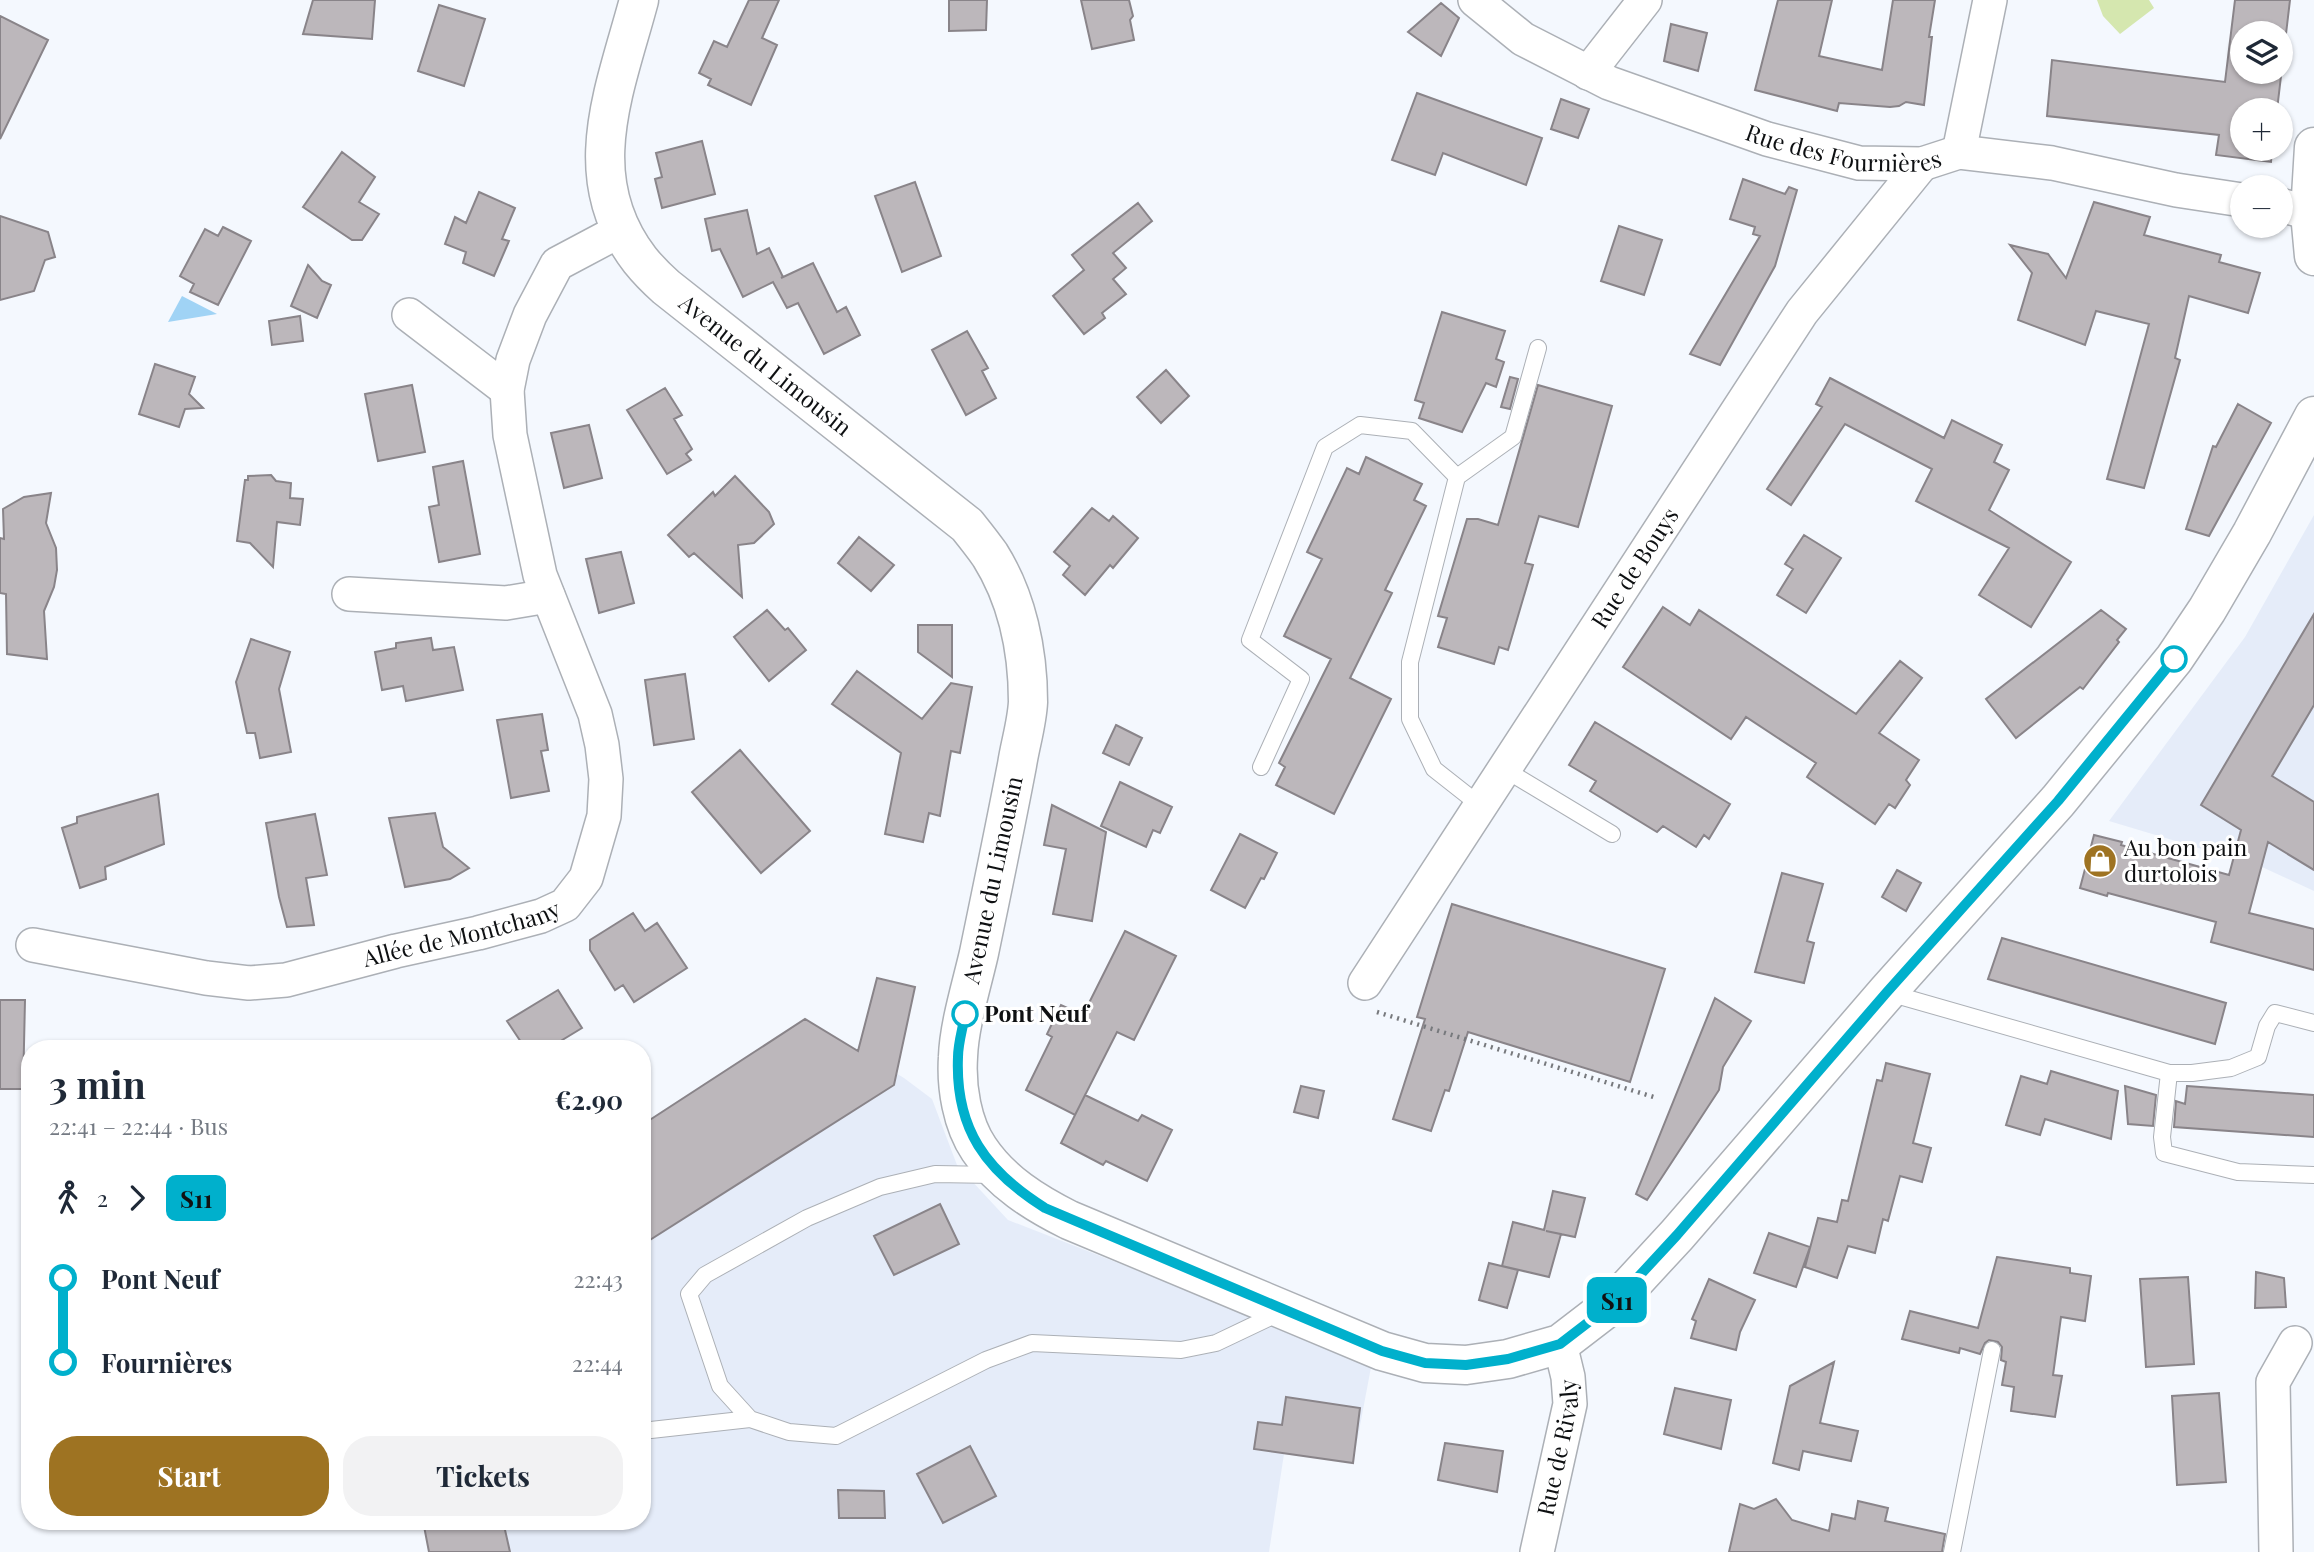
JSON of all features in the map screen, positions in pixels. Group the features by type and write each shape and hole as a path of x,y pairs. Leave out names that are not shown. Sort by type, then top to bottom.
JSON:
{"main road":[{"name":"Avenue du Limousin","path":"639,0 604,139 606,184 621,230 640,261 666,288 967,525 990,555 1007,588 1021,632 1028,706 958,1055 959,1088 967,1124 978,1149 1022,1194 1069,1220 1382,1351 1425,1363 1466,1365 1520,1356 1560,1344 1616,1301 2058,801 2174,659 2207,610 2314,416"},
{"path":"2314,148 2301,213 2314,256"}],"street":[{"name":"Rue des Fournières","path":"1475,0 1522,38 1609,83 1767,138 1859,163 1922,164 1959,152 2052,163 2176,190 2230,198"},
{"path":"1588,73 1645,0"},
{"path":"1959,152 1990,0"},
{"name":"Rue de Bouys","path":"1365,983 1802,312 1922,164"},
{"name":"Allée de Montchany","path":"33,944 249,984 286,980 478,933 541,916 565,905 586,878 596,850 604,816 606,779 595,714 540,575 510,435 507,390 513,360 530,315 557,264 621,230"},
{"path":"409,315 507,390"},
{"path":"349,594 506,603 548,596"},
{"path":"2276,1552 2273,1382 2295,1343"},
{"name":"Rue de Rivaly","path":"1537,1552 1570,1404 1568,1377 1560,1344"}],"lane":[{"path":"1481,806 1434,769 1410,719 1410,662 1457,477 1513,437 1538,348"},
{"path":"1261,767 1301,679 1250,640 1325,446 1360,425 1412,431 1457,477"},
{"path":"1504,769 1612,834"},
{"path":"1887,992 2169,1073 2231,1068 2258,1057 2267,1026 2275,1013 2314,1023"},
{"path":"2169,1073 2162,1137 2164,1153 2238,1172 2314,1175"},
{"path":"750,1419 720,1386 695,1317 689,1294 705,1275 807,1218 880,1187 935,1174 1001,1175"},
{"path":"651,1430 750,1419 789,1432 836,1436 986,1360 1032,1343 1181,1350 1216,1343 1286,1310"},
{"path":"1952,1552 1992,1350"}],"path":[{"path":"1365,983 1377,1012 1657,1098"}],"shaded area":[{"path":"2314,515 2314,891 2262,867 2109,821 2245,637"},
{"path":"805,1019 904,1078 932,1099 957,1165 1008,1220 1372,1362 1353,1463 1284,1454 1269,1552 429,1552 425,1530 651,1530 651,1119"}],"green space":[{"path":"2097,0 2149,0 2154,8 2120,34 2103,16"}],"water":[{"path":"182,296 217,314 168,322"}],"building":[{"path":"313,0 375,0 372,39 303,34"},
{"path":"749,0 779,0 762,38 777,45 751,105 708,85 711,79 699,73 714,41 727,47"},
{"path":"949,0 987,0 986,30 949,31"},
{"path":"1081,0 1129,0 1134,40 1092,49"},
{"path":"1778,0 1832,0 1819,56 1882,70 1893,0 1935,0 1929,37 1932,37 1924,105 1906,102 1890,107 1839,103 1837,111 1755,90"},
{"path":"2235,0 2290,0 2288,21 2232,21"},
{"path":"1441,3 1459,18 1441,56 1408,32"},
{"path":"439,5 485,19 464,86 418,71"},
{"path":"0,16 48,40 0,139"},
{"path":"1671,24 1707,33 1698,71 1664,61"},
{"path":"2230,41 2230,84 2280,84 2278,98 2230,98 2230,157 2216,155 2219,135 2047,116 2052,60 2225,82"},
{"path":"1417,93 1542,138 1526,185 1443,153 1435,175 1392,160"},
{"path":"1561,99 1589,109 1578,138 1551,129"},
{"path":"702,141 715,194 662,208 655,179 662,177 656,153"},
{"path":"342,152 375,177 359,202 379,214 362,240 352,240 303,207"},
{"path":"1743,179 1785,194 1789,187 1797,190 1775,266 1720,365 1690,354 1760,236 1753,234 1755,227 1730,219"},
{"path":"915,182 941,256 902,272 875,196"},
{"path":"479,192 515,208 502,239 509,241 494,276 463,263 466,252 445,244 455,217 466,223"},
{"path":"2094,202 2150,217 2144,235 2221,255 2219,262 2260,273 2248,313 2189,296 2175,358 2180,360 2144,488 2107,479 2149,324 2096,311 2085,345 2018,320 2032,273 2010,245 2048,254 2066,278"},
{"path":"1138,203 1152,221 1113,253 1126,268 1113,279 1126,294 1102,313 1105,318 1084,334 1053,296 1084,270 1072,255"},
{"path":"747,210 757,254 769,248 783,277 781,278 813,263 837,312 846,307 860,335 824,354 798,303 787,308 773,282 743,297 720,249 712,251 705,219"},
{"path":"0,216 48,232 55,257 45,260 34,291 0,300"},
{"path":"1619,226 1662,240 1644,295 1601,281"},
{"path":"223,227 251,241 218,305 190,292 194,284 180,276 205,229 218,236"},
{"path":"308,265 322,281 331,285 317,318 291,306"},
{"path":"1442,312 1505,331 1496,359 1504,362 1496,387 1486,383 1462,432 1419,418 1424,403 1415,400"},
{"path":"300,316 303,341 272,345 269,321"},
{"path":"967,331 988,368 982,371 996,398 966,415 932,350"},
{"path":"155,364 195,377 189,394 203,408 185,409 179,427 139,414"},
{"path":"1166,370 1189,396 1161,423 1137,397"},
{"path":"1510,377 1518,379 1510,409 1501,407"},
{"path":"1830,378 1944,438 1952,420 2002,445 1994,462 2009,470 1989,510 2071,562 2031,627 1979,595 2009,548 1916,501 1932,469 1845,424 1791,505 1767,489 1822,407 1816,404"},
{"path":"412,385 425,452 378,461 365,394"},
{"path":"1538,385 1612,406 1578,527 1539,516 1525,563 1533,565 1508,650 1499,647 1494,664 1438,647 1447,618 1438,616 1467,519 1498,525"},
{"path":"665,388 682,415 674,419 692,449 686,454 691,460 667,474 627,410"},
{"path":"2238,404 2271,423 2209,536 2186,529 2213,446 2216,447"},
{"path":"589,425 602,478 564,488 551,433"},
{"path":"1366,457 1422,484 1414,500 1426,506 1385,590 1392,593 1350,678 1391,699 1334,814 1276,785 1285,767 1279,763 1331,659 1284,636 1322,559 1307,552 1347,468 1359,474"},
{"path":"463,461 480,554 439,562 429,507 439,505 433,467"},
{"path":"271,475 276,481 291,483 290,498 303,499 300,525 277,522 273,567 250,543 237,541 245,480 248,480 248,476"},
{"path":"735,476 769,512 774,524 754,543 738,545 742,597 694,553 689,557 668,535 713,492 715,496"},
{"path":"51,493 46,523 56,548 57,570 54,587 44,611 47,659 7,654 6,594 0,593 3,509 24,497"},
{"path":"1092,508 1109,521 1113,516 1138,538 1113,568 1110,565 1085,595 1063,575 1070,566 1054,552"},
{"path":"1804,535 1841,558 1806,613 1777,595 1793,569 1785,564"},
{"path":"859,537 894,565 871,591 838,563"},
{"path":"621,552 634,603 599,613 586,559"},
{"path":"1663,607 1690,625 1699,610 1856,714 1900,661 1922,678 1879,733 1919,760 1906,780 1910,785 1895,808 1889,804 1875,824 1807,777 1816,763 1746,717 1731,739 1623,667"},
{"path":"767,610 785,630 788,628 806,650 769,681 734,637"},
{"path":"2101,610 2126,629 2117,640 2119,642 2083,689 2080,687 2016,738 1986,699"},
{"path":"2314,614 2314,705 2272,776 2314,802 2314,870 2268,842 2249,913 2314,929 2314,970 2211,942 2216,922 2080,888 2094,835 2229,875 2241,830 2201,805"},
{"path":"918,625 952,625 952,677 918,652"},
{"path":"431,638 433,650 454,647 463,690 406,701 403,686 382,690 375,652 396,648 396,643"},
{"path":"251,639 290,652 279,689 291,752 260,758 255,733 247,733 236,682"},
{"path":"857,671 922,719 951,683 972,687 960,753 951,751 940,816 929,813 923,842 885,834 901,753 832,704"},
{"path":"685,674 694,739 654,745 645,680"},
{"path":"542,714 548,750 541,751 549,791 511,798 497,720"},
{"path":"1595,722 1730,804 1709,839 1704,835 1696,847 1663,826 1657,832 1590,791 1596,781 1569,765"},
{"path":"1116,725 1142,738 1129,765 1103,753"},
{"path":"740,750 810,831 761,873 692,792"},
{"path":"1120,782 1172,807 1160,833 1153,830 1146,847 1101,826"},
{"path":"158,794 164,844 105,867 106,879 80,888 62,828 77,823 77,817"},
{"path":"1052,805 1106,832 1092,921 1053,914 1066,849 1044,845"},
{"path":"435,813 443,847 469,868 450,879 405,887 389,818"},
{"path":"315,814 327,875 306,878 314,925 287,927 266,823"},
{"path":"1240,834 1277,853 1245,908 1211,890"},
{"path":"1897,870 1921,883 1906,911 1882,897"},
{"path":"1782,873 1823,884 1807,941 1814,943 1804,983 1755,972"},
{"path":"1452,904 1665,969 1630,1082 1468,1032 1449,1091 1445,1090 1431,1131 1393,1119 1425,1019 1417,1017"},
{"path":"633,913 645,931 657,923 687,968 634,1002 623,985 615,990 590,950 590,940"},
{"path":"1125,931 1176,956 1134,1040 1117,1032 1075,1115 1026,1090 1052,1037 1047,1034 1061,1005 1083,1015"},
{"path":"2002,938 2226,1003 2215,1044 1988,979"},
{"path":"877,978 915,987 894,1085 651,1239 651,1119 805,1019 858,1051"},
{"path":"558,990 582,1028 562,1040 520,1040 507,1021"},
{"path":"1715,998 1751,1021 1723,1067 1719,1090 1647,1200 1636,1194"},
{"path":"0,1000 25,1000 24,1040 21,1040 21,1089 0,1089"},
{"path":"1886,1063 1930,1074 1913,1143 1931,1148 1922,1182 1900,1176 1888,1221 1883,1219 1875,1253 1848,1246 1837,1278 1805,1267 1818,1218 1837,1222 1842,1200 1848,1201 1877,1080 1882,1081"},
{"path":"2051,1071 2118,1091 2111,1139 2045,1119 2040,1135 2006,1125 2021,1076 2047,1084"},
{"path":"1301,1086 1324,1091 1318,1118 1294,1112"},
{"path":"2125,1086 2156,1095 2153,1126 2128,1124"},
{"path":"2187,1086 2314,1095 2314,1137 2174,1127 2176,1101 2185,1104"},
{"path":"1085,1095 1138,1121 1142,1115 1172,1130 1147,1181 1106,1161 1103,1165 1061,1143"},
{"path":"1553,1191 1585,1198 1575,1237 1561,1234 1549,1277 1502,1266 1513,1222 1544,1230"},
{"path":"940,1204 959,1244 894,1275 874,1236"},
{"path":"1769,1233 1810,1247 1796,1287 1754,1273"},
{"path":"1997,1257 2070,1268 2070,1273 2091,1276 2085,1321 2061,1317 2053,1375 2062,1376 2055,1417 2011,1411 2014,1387 2002,1385 2006,1362 2001,1360 2002,1347 1998,1342 1989,1340 1980,1354 1960,1348 1959,1353 1902,1339 1910,1311 1978,1328"},
{"path":"1489,1263 1518,1270 1507,1308 1479,1300"},
{"path":"2256,1272 2284,1278 2286,1307 2255,1308"},
{"path":"2188,1277 2194,1364 2146,1367 2140,1279"},
{"path":"1709,1279 1755,1300 1740,1332 1736,1350 1691,1338 1696,1321 1692,1319"},
{"path":"1834,1362 1820,1423 1858,1431 1851,1461 1803,1451 1799,1470 1773,1463 1790,1386"},
{"path":"1675,1388 1731,1400 1721,1449 1664,1434"},
{"path":"2219,1393 2226,1482 2177,1485 2172,1396"},
{"path":"1286,1397 1360,1408 1353,1463 1254,1449 1258,1422 1282,1425"},
{"path":"1445,1443 1503,1451 1497,1492 1438,1480"},
{"path":"970,1446 996,1496 943,1523 917,1474"},
{"path":"838,1490 884,1491 885,1518 839,1518"},
{"path":"1776,1499 1792,1520 1829,1531 1832,1514 1855,1519 1858,1501 1888,1508 1885,1521 1945,1534 1942,1552 1729,1552 1740,1504 1754,1509"},
{"path":"425,1530 505,1530 510,1552 429,1552"}],"bus line":[{"name":"S11","path":"965,1014 958,1055 959,1088 967,1124 978,1149 1001,1175 1022,1194 1045,1208 1382,1351 1425,1363 1466,1365 1531,1354 1560,1344 1616,1301 2058,801 2174,659"}],"place":[{"name":"Au bon pain durtolois","path":"2100,861"},
{"name":"Pont Neuf","path":"965,1014"}]}
